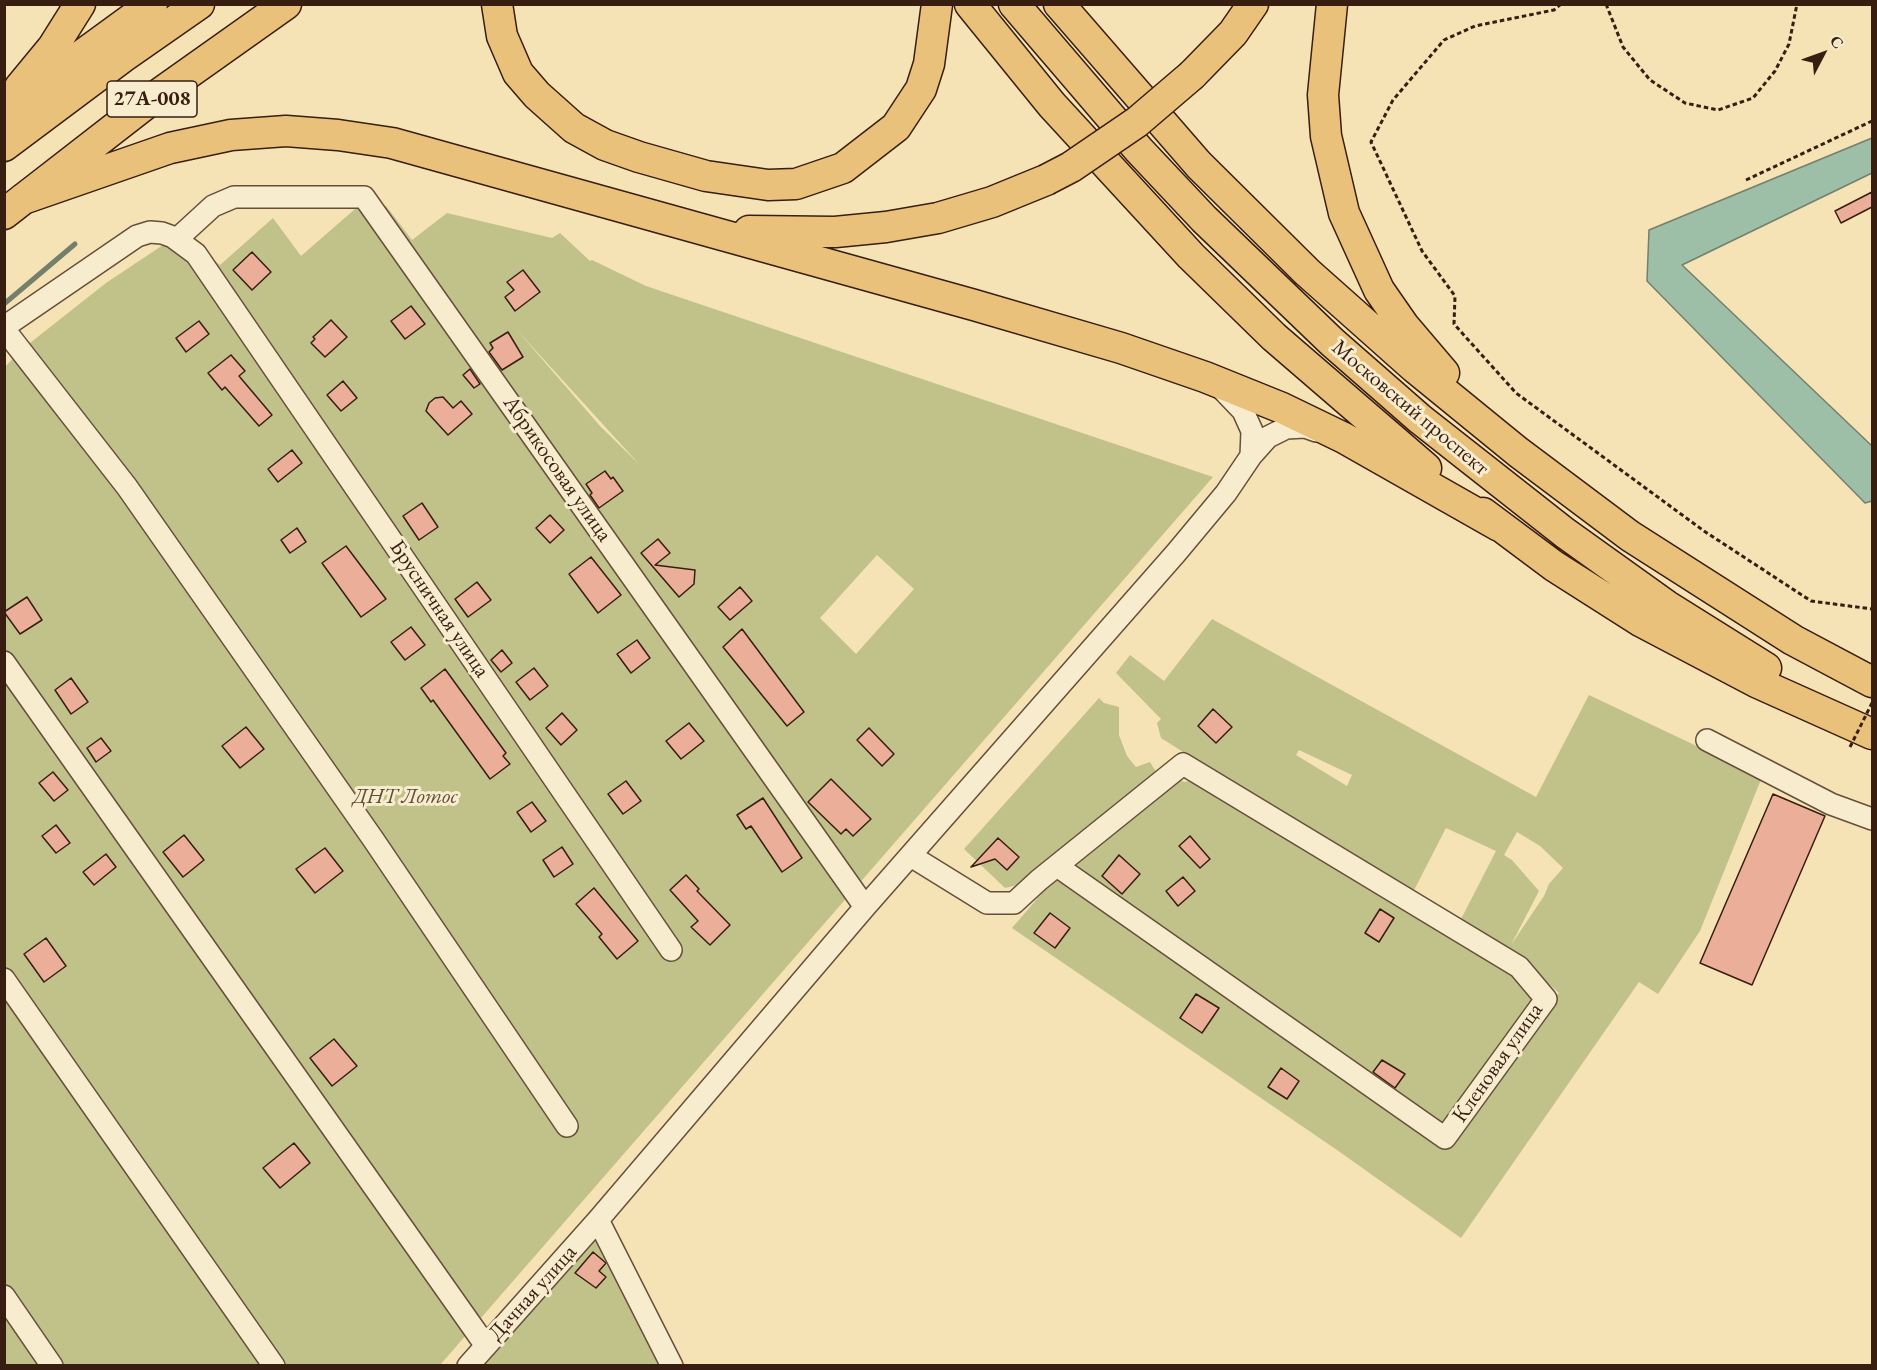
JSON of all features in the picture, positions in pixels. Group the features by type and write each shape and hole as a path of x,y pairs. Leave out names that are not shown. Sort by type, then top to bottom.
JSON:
{"highway":[{"path":"4,102 52,47 80,4"},
{"path":"4,112 152,4"},
{"name":"27А-008","path":"4,147 123,57 199,4"},
{"name":"27А-008","path":"14,206 152,99 286,4"},
{"path":"497,4 502,36 518,73 537,95 574,128 605,145 639,157 706,176 768,185 796,184 843,168 896,127 921,89 929,64 937,4"},
{"path":"970,4 1059,112 1198,262 1346,401 1499,526 1554,566 1642,622 1865,738"},
{"name":"Московский проспект","path":"1014,4 1081,86 1204,219 1332,342 1413,413 1539,513 1667,606 1865,738"},
{"name":"Московский проспект","path":"1059,4 1167,130 1307,272 1415,368 1518,452 1630,536 1792,640 1872,682"},
{"path":"698,229 835,232 886,227 938,218 992,202 1071,167 1137,122 1192,75 1233,33 1253,4"},
{"path":"1332,4 1323,95 1326,136 1344,213 1359,251 1379,290 1404,326 1466,398 1518,452"},
{"path":"14,206 170,148 231,135 286,131 338,135 392,143 985,308 1121,348 1205,377 1282,408 1344,438 1499,526"}],"street":[{"name":"Абрикосовая улица","path":"177,239 213,206 234,197 364,197 865,908"},
{"path":"177,239 150,232 131,240 4,328 127,487 373,839 567,1125"},
{"name":"Брусничная улица","path":"177,239 196,254 206,268 671,950"},
{"path":"1205,377 1229,394 1243,411 1252,431 1251,456"},
{"name":"Дачная улица","path":"468,1365 598,1220 910,856 1176,553 1226,493 1251,456 1268,437 1286,428 1305,427 1344,438"},
{"path":"4,662 486,1346"},
{"path":"1707,740 1831,804 1872,819"},
{"name":"Кленовая улица","path":"910,856 987,903 1014,903 1057,866 1183,764 1519,967 1546,999 1445,1138 1057,866"},
{"path":"4,979 274,1365"},
{"path":"598,1220 672,1365"},
{"path":"4,1296 52,1365"}],"path":[{"path":"1561,4 1554,10 1475,26 1444,39 1393,100 1371,142 1422,251 1455,296 1454,324 1516,393 1704,531 1811,602 1872,609"},
{"path":"1606,4 1623,47 1650,80 1685,103 1718,110 1753,98 1775,71 1790,44 1797,4"},
{"path":"1746,180 1872,121"},
{"path":"1865,738 1872,703"}],"green space":[{"name":"ДНТ Лотос","path":"362,203 386,206 412,240 447,213 552,238 560,233 590,261 646,286 1213,477 440,1365 5,1365 4,368 21,350 106,283 181,233 220,265 273,218 301,256","holes":["516,329 639,464 600,426","877,555 914,589 856,654 820,618"]},
{"path":"1212,619 1536,797 1589,695 1762,777 1700,931 1658,994 1639,982 1461,1238 1337,1150 1012,928 1055,878 1068,881 1443,1145 1523,1036 1559,993 1533,970 1458,925 1496,851 1446,828 1411,896 1161,738 1157,723 1161,719 1116,673 1130,655 1164,681","holes":["1299,750 1352,775 1347,786 1296,755","1517,832 1540,846 1563,868 1549,884 1544,896 1511,945 1539,891 1512,860 1504,855"]},
{"path":"1099,698 1104,703 1119,707 1119,735 1127,756 1136,767 1150,762 1158,775 1081,832 1049,864 1021,884 1005,888 964,849"},
{"path":"1179,779 1184,782 1202,779 1517,971 1537,996 1451,1123 1436,1128 1073,870 1069,861"},
{"path":"593,1236 601,1240 663,1366 479,1366"}],"shaded area":[{"path":"1872,138 1872,173 1682,265 1872,446 1872,501 1865,503 1647,281 1649,230"}],"building":[{"path":"1872,192 1872,207 1841,223 1835,211"},
{"path":"252,252 271,272 252,290 233,270"},
{"path":"523,270 540,292 515,311 505,297 514,290 507,282"},
{"path":"411,306 425,324 405,339 391,321"},
{"path":"331,320 347,337 325,357 311,343 315,339 313,337"},
{"path":"199,321 209,334 186,352 176,338"},
{"path":"508,332 523,357 502,370 489,352 493,348 490,343"},
{"path":"231,355 245,371 239,376 272,415 259,426 225,387 222,390 208,373"},
{"path":"470,369 480,384 474,388 463,375"},
{"path":"343,381 357,398 341,411 327,395"},
{"path":"443,397 453,408 461,401 472,414 448,435 426,411 429,403 435,398"},
{"path":"292,450 302,463 278,482 268,469"},
{"path":"605,471 611,479 613,477 623,491 599,508 586,484"},
{"path":"422,503 438,527 419,540 403,516"},
{"path":"550,515 564,530 550,543 536,528"},
{"path":"297,528 306,542 290,553 281,540"},
{"path":"658,539 670,553 655,565 695,570 694,584 679,597 641,553"},
{"path":"346,546 386,599 361,617 322,563"},
{"path":"591,557 621,595 598,613 569,574"},
{"path":"477,582 491,600 468,617 455,599"},
{"path":"740,587 752,601 730,620 718,607"},
{"path":"27,597 42,620 20,634 4,612"},
{"path":"411,627 425,645 405,660 391,642"},
{"path":"742,629 804,712 787,726 723,647"},
{"path":"637,640 650,658 631,673 617,654"},
{"path":"502,650 512,663 501,672 491,660"},
{"path":"534,668 548,686 530,700 516,682"},
{"path":"445,669 506,753 503,756 510,764 490,779 433,700 431,702 421,688"},
{"path":"71,678 88,702 71,714 55,690"},
{"path":"1213,709 1232,727 1216,743 1198,726"},
{"path":"562,713 577,730 561,745 546,728"},
{"path":"689,723 704,741 681,759 666,741"},
{"path":"246,727 264,749 240,768 222,746"},
{"path":"869,728 894,754 882,766 857,740"},
{"path":"101,738 111,751 96,762 87,748"},
{"path":"53,772 68,790 54,801 39,783"},
{"path":"831,779 871,819 853,836 846,829 841,834 808,802"},
{"path":"626,781 641,801 623,814 608,794"},
{"path":"1773,794 1825,816 1752,985 1700,963"},
{"path":"763,798 802,858 782,872 751,826 746,829 737,815"},
{"path":"532,802 546,821 531,832 517,812"},
{"path":"56,825 70,843 56,853 42,836"},
{"path":"184,835 204,860 183,877 163,852"},
{"path":"1190,836 1210,859 1200,868 1179,846"},
{"path":"998,838 1019,857 1007,870 995,859 971,867"},
{"path":"562,847 573,864 554,877 543,860"},
{"path":"325,848 343,871 315,893 296,869"},
{"path":"106,854 116,867 94,885 83,872"},
{"path":"1119,855 1140,874 1122,894 1102,876"},
{"path":"686,875 699,889 697,891 730,925 710,945 691,927 698,921 670,890"},
{"path":"1183,877 1195,891 1178,906 1166,891"},
{"path":"594,888 638,941 617,959 599,937 602,934 576,904"},
{"path":"1380,909 1394,918 1379,942 1365,933"},
{"path":"1050,913 1070,928 1055,948 1034,933"},
{"path":"46,938 66,966 44,982 24,954"},
{"path":"1196,994 1219,1008 1202,1033 1180,1018"},
{"path":"334,1039 357,1066 332,1086 310,1058"},
{"path":"1382,1060 1405,1074 1395,1088 1373,1072"},
{"path":"1281,1068 1299,1081 1287,1099 1268,1087"},
{"path":"294,1143 310,1163 280,1188 263,1168"},
{"path":"593,1252 606,1263 599,1271 606,1277 596,1288 575,1273"}],"waterway":[{"path":"4,304 75,244"}]}
